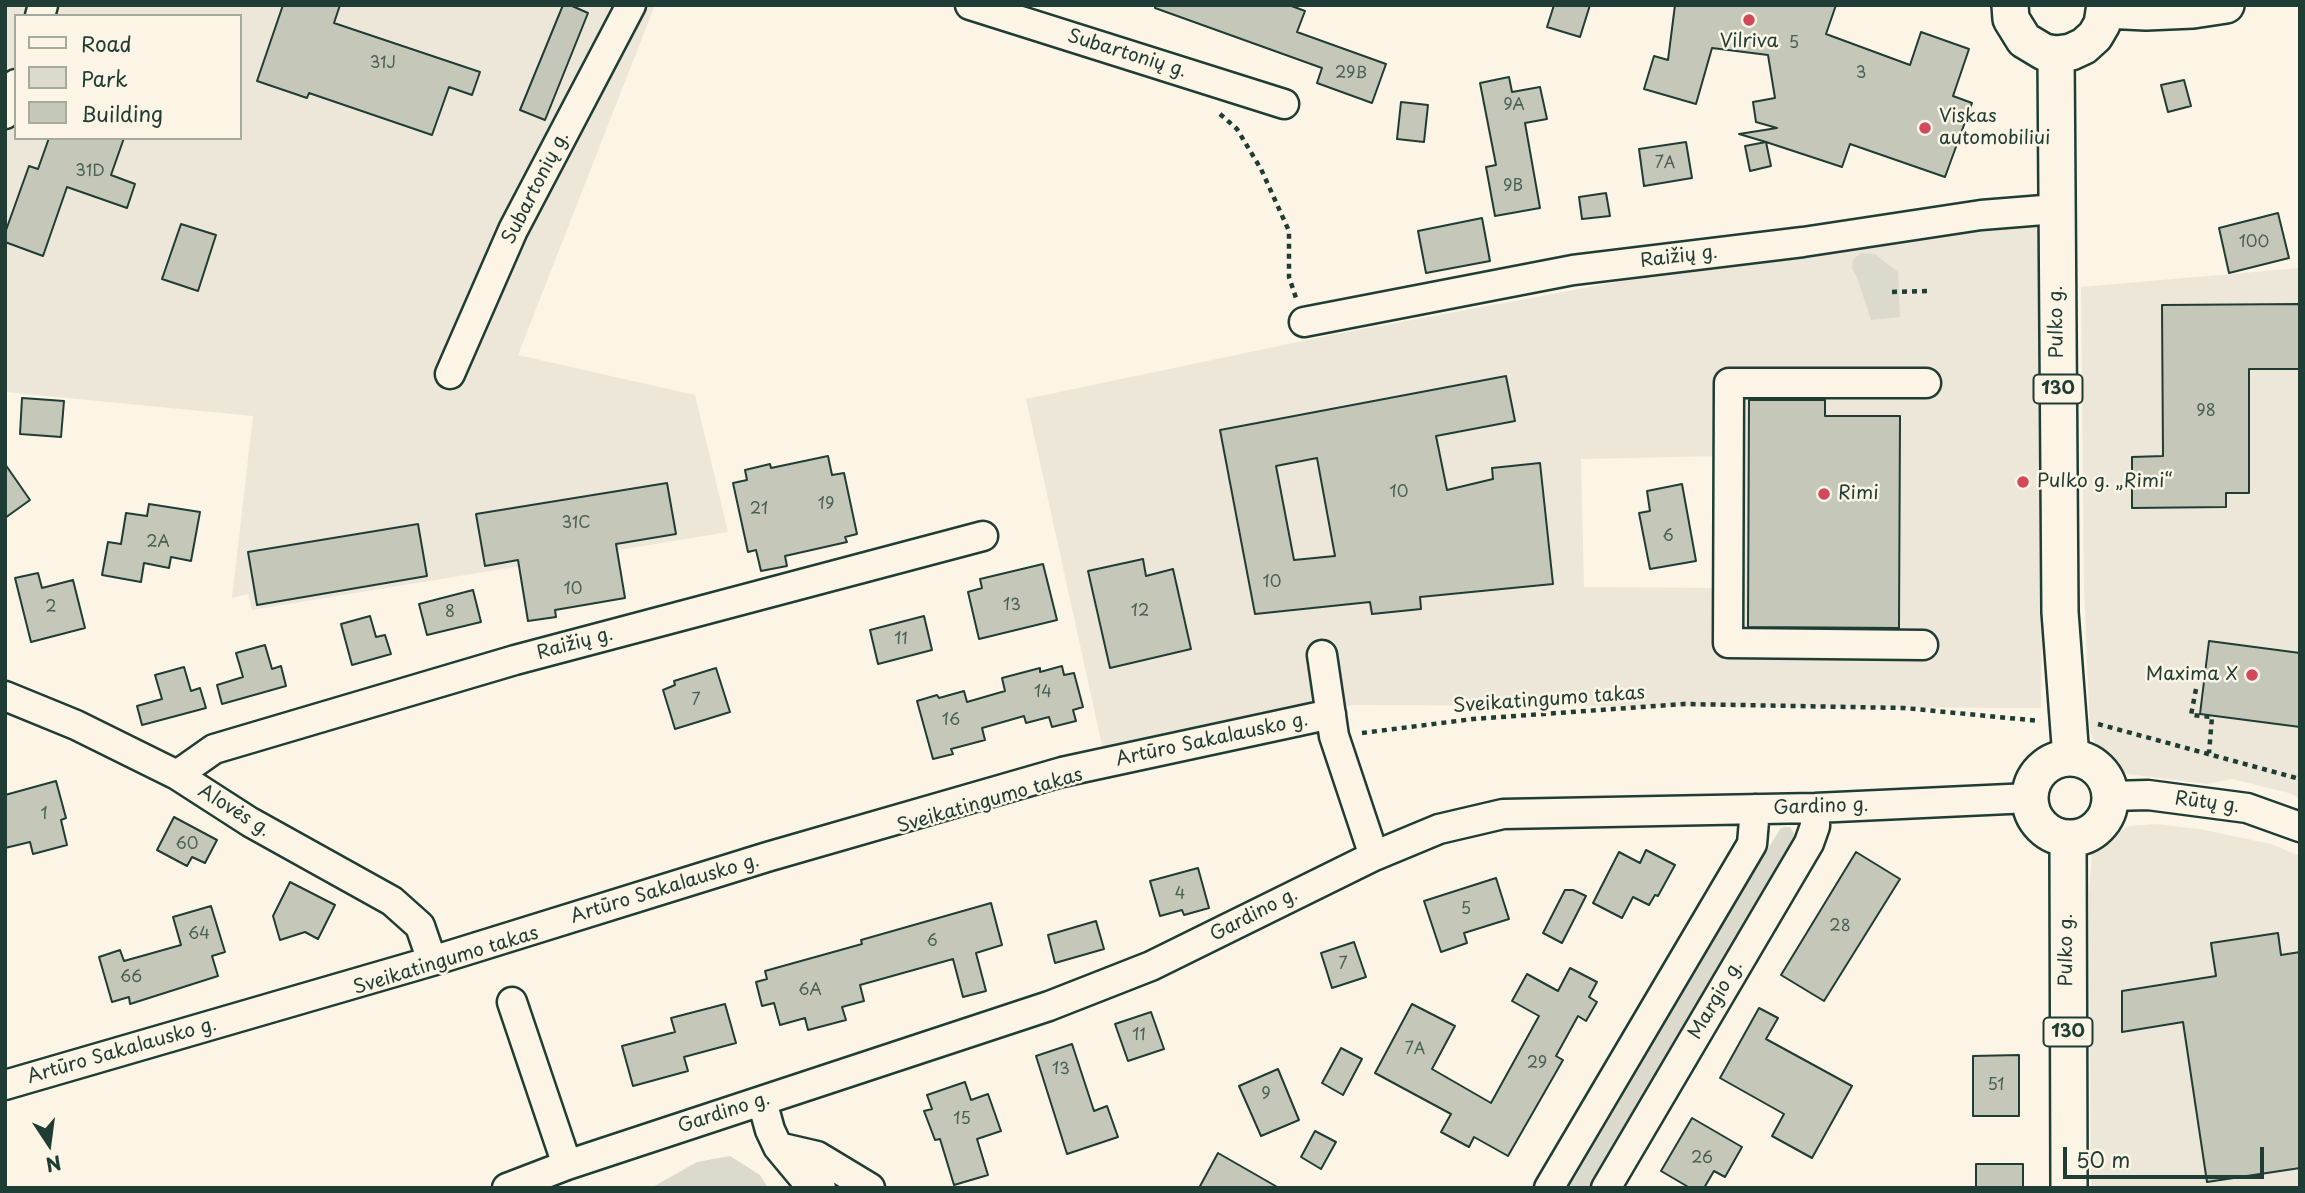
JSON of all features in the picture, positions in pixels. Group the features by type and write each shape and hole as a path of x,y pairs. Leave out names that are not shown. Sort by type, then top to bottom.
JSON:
{"main road":[{"path":"2010,5 2011,19 2024,40 2044,52 2056,54 2071,52 2084,46 2095,36 2102,24 2105,8 2146,12 2193,10 2226,5"},
{"name":"Pulko g.","path":"2056,54 2060,612 2071,758"},
{"path":"2071,758 2094,765 2109,784 2111,796 2110,810 2094,831 2082,837 2068,838 2056,836 2046,830 2032,810 2030,798 2038,774 2047,765 2058,759 2071,758"},
{"name":"Pulko g.","path":"2068,838 2069,1188"}],"street":[{"name":"Subartonių g.","path":"450,374 513,230 631,5"},
{"name":"Subartonių g.","path":"970,5 1284,104"},
{"path":"5,114 14,89"},
{"name":"Raižių g.","path":"1304,322 1573,270 1803,242 1981,215 2056,209"},
{"path":"1923,645 1728,643 1729,383 1926,383"},
{"name":"Raižių g.","path":"177,775 214,749 515,660 983,536"},
{"name":"Artūro Sakalausko g.","path":"1322,655 1333,725 1374,856"},
{"name":"Alovės g.","path":"5,696 76,725 177,775 250,822 392,901 420,926 432,961"},
{"name":"Artūro Sakalausko g.","path":"5,1085 432,961 767,857 1062,772 1333,725"},
{"name":"Rūtų g.","path":"2111,796 2148,795 2247,808 2300,827"},
{"name":"Gardino g.","path":"507,1188 567,1165 1049,1006 1151,965 1374,856 1439,829 1503,814 1755,810 2030,798"},
{"name":"Margio g.","path":"1606,1188 1809,843 1815,826 1815,808"},
{"path":"1549,1188 1752,844 1755,810"},
{"path":"512,1002 567,1165"},
{"path":"762,1101 778,1147 803,1177 821,1188"},
{"path":"778,1147 817,1156 870,1188"}],"path":[{"path":"1217,112 1237,129 1261,169 1289,231 1289,277 1304,322"},
{"path":"1892,292 1928,291"},
{"path":"2196,689 2191,715 2212,718 2209,753"},
{"name":"Sveikatingumo takas","path":"1333,725 1473,719 1684,704 1904,708 2067,724 2096,723 2300,779"}],"shaded area":[{"path":"5,5 655,5 518,355 695,395 728,532 252,610 248,594 232,598 253,416 5,392"},
{"path":"2040,212 2043,568 2041,708 1354,705 1104,754 1026,399 1336,334 1698,267","holes":["1721,456 1720,588 1584,587 1581,459"]},
{"path":"2300,268 2300,798 2232,779 2207,784 2127,774 2103,759 2090,732 2084,590 2081,287"},
{"path":"2155,824 2199,829 2271,844 2300,856 2300,1188 2091,1188 2089,894 2092,853 2101,842 2129,826"}],"green space":[{"path":"1861,253 1875,254 1898,272 1900,317 1871,320 1852,269 1853,260"},
{"path":"1790,827 1795,835 1592,1188 1565,1188 1780,829"},
{"path":"730,1156 760,1175 768,1188 651,1188 697,1162"}],"building":[{"path":"283,5 340,5 334,23 480,72 472,95 449,87 432,135 309,93 307,98 257,81"},
{"path":"563,5 570,5 588,13 545,120 520,110"},
{"path":"1155,5 1289,5 1305,11 1297,32 1386,64 1372,103 1317,83 1322,68 1155,8"},
{"path":"1554,5 1590,5 1580,37 1547,27"},
{"path":"1675,5 1836,5 1826,34 1910,65 1921,32 1969,49 1953,96 1972,103 1945,177 1850,144 1842,167 1739,134 1777,128 1756,122 1753,102 1775,98 1768,55 1712,48 1696,104 1644,89 1654,56 1668,60"},
{"path":"1509,77 1512,92 1540,87 1547,119 1525,123 1540,208 1495,216 1486,167 1496,165 1480,83"},
{"path":"2184,80 2191,106 2168,112 2161,85"},
{"path":"1401,102 1428,105 1424,142 1397,139"},
{"path":"48,140 123,140 111,175 135,184 127,208 67,187 43,256 5,242 5,233 29,166 38,169"},
{"path":"1686,142 1692,178 1644,186 1639,149"},
{"path":"1766,142 1771,166 1750,171 1745,146"},
{"path":"1606,193 1610,216 1582,219 1579,197"},
{"path":"2278,213 2289,258 2229,273 2219,228"},
{"path":"1482,218 1490,261 1426,273 1418,231"},
{"path":"181,224 216,235 198,291 162,279"},
{"path":"2300,304 2300,369 2249,369 2249,493 2226,493 2226,507 2132,508 2132,457 2163,456 2162,305"},
{"path":"1506,376 1515,421 1436,436 1447,490 1493,479 1492,468 1540,463 1553,584 1420,597 1421,609 1372,614 1370,602 1255,614 1220,430","holes":["1317,458 1335,556 1294,560 1276,466"]},
{"path":"22,398 64,401 61,437 20,434"},
{"name":"Rimi","path":"1749,400 1825,400 1825,416 1900,416 1899,628 1748,627"},
{"path":"828,456 832,475 844,473 857,534 845,537 847,542 785,556 787,566 761,571 756,550 748,552 733,483 747,480 745,470 770,464 771,468"},
{"path":"5,464 30,500 5,518"},
{"path":"667,483 676,534 616,544 625,598 555,610 556,617 528,621 518,560 485,566 476,514"},
{"path":"1682,484 1696,561 1650,569 1639,513 1650,511 1647,491"},
{"path":"149,504 200,512 191,561 171,557 169,568 144,563 141,582 102,575 108,542 121,544 126,513 147,516"},
{"path":"418,524 427,576 257,605 248,552"},
{"path":"1143,559 1146,576 1173,569 1191,649 1110,668 1088,571"},
{"path":"1043,564 1057,620 979,639 968,592 982,588 980,579"},
{"path":"38,573 42,588 73,580 85,628 31,642 15,578"},
{"path":"473,590 481,622 427,635 419,604"},
{"path":"370,616 376,637 385,635 391,654 352,665 341,624"},
{"path":"924,616 932,650 878,664 870,630"},
{"name":"Maxima X","path":"2209,641 2300,653 2300,727 2200,714"},
{"path":"265,645 272,669 281,666 286,686 222,704 217,685 243,677 236,653"},
{"path":"1062,666 1064,675 1074,673 1083,707 1073,710 1076,721 1052,727 1049,717 1026,723 1024,716 982,728 985,740 951,749 953,754 933,759 917,701 964,691 967,702 1005,691 1002,678 1040,668 1040,672"},
{"path":"184,667 191,691 200,688 206,708 142,725 137,706 162,699 155,675"},
{"path":"716,668 730,712 675,729 663,690 675,685 674,681"},
{"path":"56,781 66,818 61,820 67,845 33,854 30,842 5,848 5,795"},
{"path":"174,817 217,840 205,863 192,857 187,866 157,850"},
{"path":"1646,850 1675,865 1658,896 1655,895 1649,905 1633,897 1622,918 1593,903 1619,852 1640,863"},
{"path":"1856,852 1900,879 1824,1001 1781,975"},
{"path":"1198,868 1209,908 1184,915 1182,910 1160,916 1150,881"},
{"path":"1496,878 1509,919 1464,933 1467,943 1441,952 1424,901"},
{"path":"290,882 335,905 318,939 305,932 280,940 273,916"},
{"path":"1565,890 1573,890 1586,896 1562,943 1543,933"},
{"path":"991,903 1002,945 976,953 986,991 963,997 953,959 860,985 864,1001 842,1007 846,1020 808,1030 805,1018 780,1025 774,1003 762,1006 756,982 767,979 765,971"},
{"path":"211,906 225,952 212,956 218,976 130,1004 129,997 112,1002 99,957 120,950 124,961 181,945 173,917"},
{"path":"1096,921 1104,949 1055,963 1048,935"},
{"path":"2278,933 2281,955 2300,952 2300,1168 2207,1182 2183,1022 2122,1032 2122,991 2216,976 2211,943"},
{"path":"1354,942 1366,977 1332,988 1321,953"},
{"path":"1570,968 1597,982 1589,997 1597,1002 1586,1021 1578,1016 1556,1056 1563,1060 1508,1156 1474,1137 1469,1147 1441,1132 1451,1114 1375,1073 1412,1004 1455,1026 1432,1069 1491,1103 1539,1016 1512,1001 1527,974 1558,991"},
{"path":"725,1004 736,1043 684,1057 688,1071 633,1086 622,1046 675,1032 671,1018"},
{"path":"1759,1008 1778,1018 1766,1039 1852,1086 1812,1158 1772,1136 1784,1114 1720,1078"},
{"path":"1151,1012 1164,1049 1128,1061 1115,1024"},
{"path":"1072,1044 1094,1111 1107,1106 1118,1137 1067,1154 1036,1056"},
{"path":"1341,1048 1362,1059 1343,1095 1322,1083"},
{"path":"2019,1055 2019,1116 1973,1116 1973,1056"},
{"path":"1278,1069 1299,1120 1261,1136 1239,1086"},
{"path":"965,1082 971,1100 988,1094 1001,1131 977,1139 988,1175 954,1185 940,1139 935,1140 924,1111 932,1109 927,1095"},
{"path":"1692,1118 1742,1147 1725,1177 1714,1171 1704,1188 1690,1188 1661,1171"},
{"path":"1315,1131 1336,1142 1321,1169 1301,1157"},
{"path":"1218,1153 1279,1188 1199,1188"},
{"path":"1976,1164 2023,1164 2023,1188 1976,1188"}],"place":[{"name":"Vilriva","path":"1749,20"},
{"name":"Viskas automobiliui","path":"1925,128"},
{"name":"Pulko g. „Rimi“","path":"2023,482"},
{"name":"Rimi","path":"1824,494"},
{"name":"Maxima X","path":"2252,675"}]}
